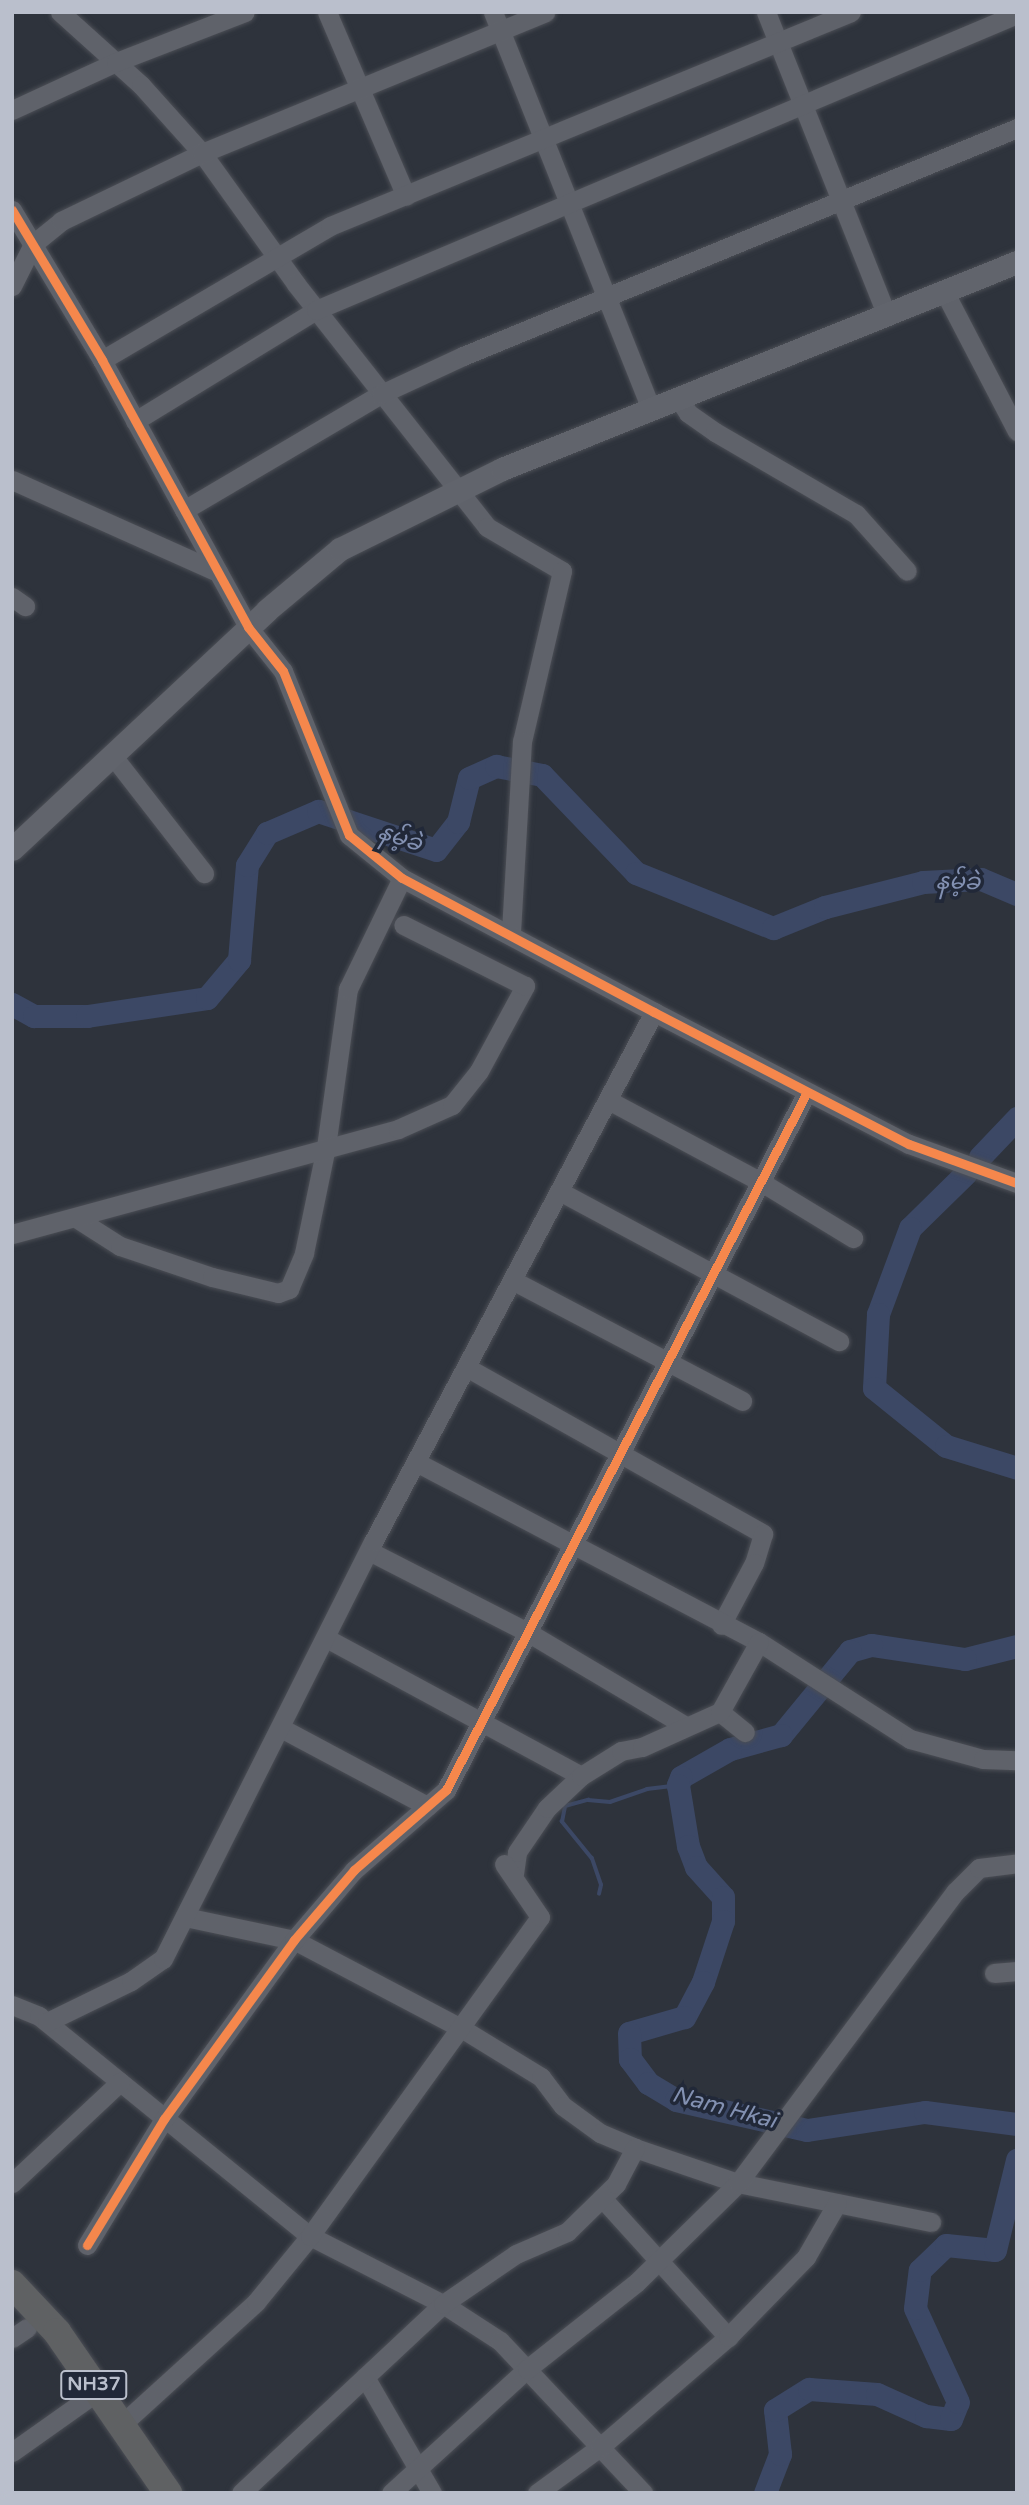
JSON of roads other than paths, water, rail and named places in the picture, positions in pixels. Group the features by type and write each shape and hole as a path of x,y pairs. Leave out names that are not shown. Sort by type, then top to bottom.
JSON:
{"highway":[{"name":"NH37","path":"12,2284 57,2332 168,2493"}],"main road":[{"path":"12,849 248,627 340,549 456,491 651,409 1017,262"}],"street":[{"path":"60,12 116,62 202,153 316,310 487,527 562,571 522,741 511,934"},
{"path":"12,110 116,62 245,12"},
{"path":"327,12 363,87 406,196"},
{"path":"12,286 33,244 61,221 202,153 363,87 497,21 545,12"},
{"path":"766,12 886,314"},
{"path":"102,360 275,254 330,226 545,141 851,12"},
{"path":"135,421 316,310 568,200 1017,14"},
{"path":"497,21 651,409"},
{"path":"184,510 381,394 606,296 1017,128"},
{"path":"12,210 102,360 248,627 283,671 334,804 349,835 402,878 807,1092 909,1144 1017,1184"},
{"path":"944,291 1017,431"},
{"path":"678,398 688,413 715,432 856,514 907,571"},
{"path":"12,481 218,572"},
{"path":"112,755 204,873"},
{"path":"76,1218 120,1246 212,1277 278,1293 289,1289 304,1253 326,1147 348,989 402,878"},
{"path":"12,1234 398,1129 452,1105 479,1071 525,986 403,925"},
{"path":"47,2022 131,1982 163,1959 369,1551 654,1012"},
{"path":"87,2245 164,2119 294,1940 354,1870 446,1790 576,1547 807,1092"},
{"path":"608,1100 761,1182 853,1238"},
{"path":"559,1191 839,1341"},
{"path":"512,1280 742,1401"},
{"path":"466,1367 763,1534 754,1563 721,1625"},
{"path":"416,1462 721,1625 760,1642 817,1675 910,1739 983,1759 1017,1760"},
{"path":"369,1551 529,1633 684,1725"},
{"path":"326,1638 480,1724 581,1776"},
{"path":"121,2425 256,2302 310,2236 540,1917 509,1869 517,1852 547,1808 581,1776 621,1751 642,1747 684,1725 720,1712 760,1642"},
{"path":"720,1712 745,1732"},
{"path":"281,1728 428,1806"},
{"path":"391,2493 527,2369 659,2259 738,2183 788,2111 955,1892 978,1868 1017,1863"},
{"path":"185,1917 294,1940 461,2028 541,2077 563,2106 600,2133 635,2148 738,2183 931,2222"},
{"path":"994,1973 1017,1970"},
{"path":"12,2005 47,2022 310,2236 443,2304 500,2341 643,2493"},
{"path":"12,2183 120,2082"},
{"path":"241,2493 443,2304 516,2254 567,2232 616,2185 635,2148"},
{"path":"602,2198 728,2337"},
{"path":"537,2493 600,2447 728,2337 806,2257 837,2203"},
{"path":"365,2377 432,2493"},
{"path":"12,2452 98,2391"}],"waterway":[{"name":"နမ့်ခဲ","path":"12,1004 34,1016 87,1016 207,998 239,960 247,865 267,833 318,811 436,850 458,822 469,778 496,766 542,775 636,873 773,928 825,907 923,882 981,879 1017,894"},
{"name":"နမ့်ခဲ","path":"980,1157 1017,1118"},
{"name":"Nam Hkai","path":"966,1173 910,1228 878,1314 874,1388 946,1446 1017,1468"},
{"name":"Nam Hkai","path":"1017,1646 965,1659 871,1645 850,1651 781,1735 730,1749 681,1777 678,1785 688,1846 696,1867 723,1897 723,1921 703,1982 684,2017 629,2033 630,2059 648,2083 676,2100 807,2130 925,2112 1017,2124"},
{"path":"599,1894 601,1885 592,1859 562,1822 565,1806 588,1800 610,1802 647,1789 678,1785"},
{"name":"Nam Hkai","path":"765,2493 780,2454 775,2410 809,2389 877,2394 926,2416 951,2419 958,2402 915,2308 920,2270 946,2245 995,2250 1017,2160"}]}
